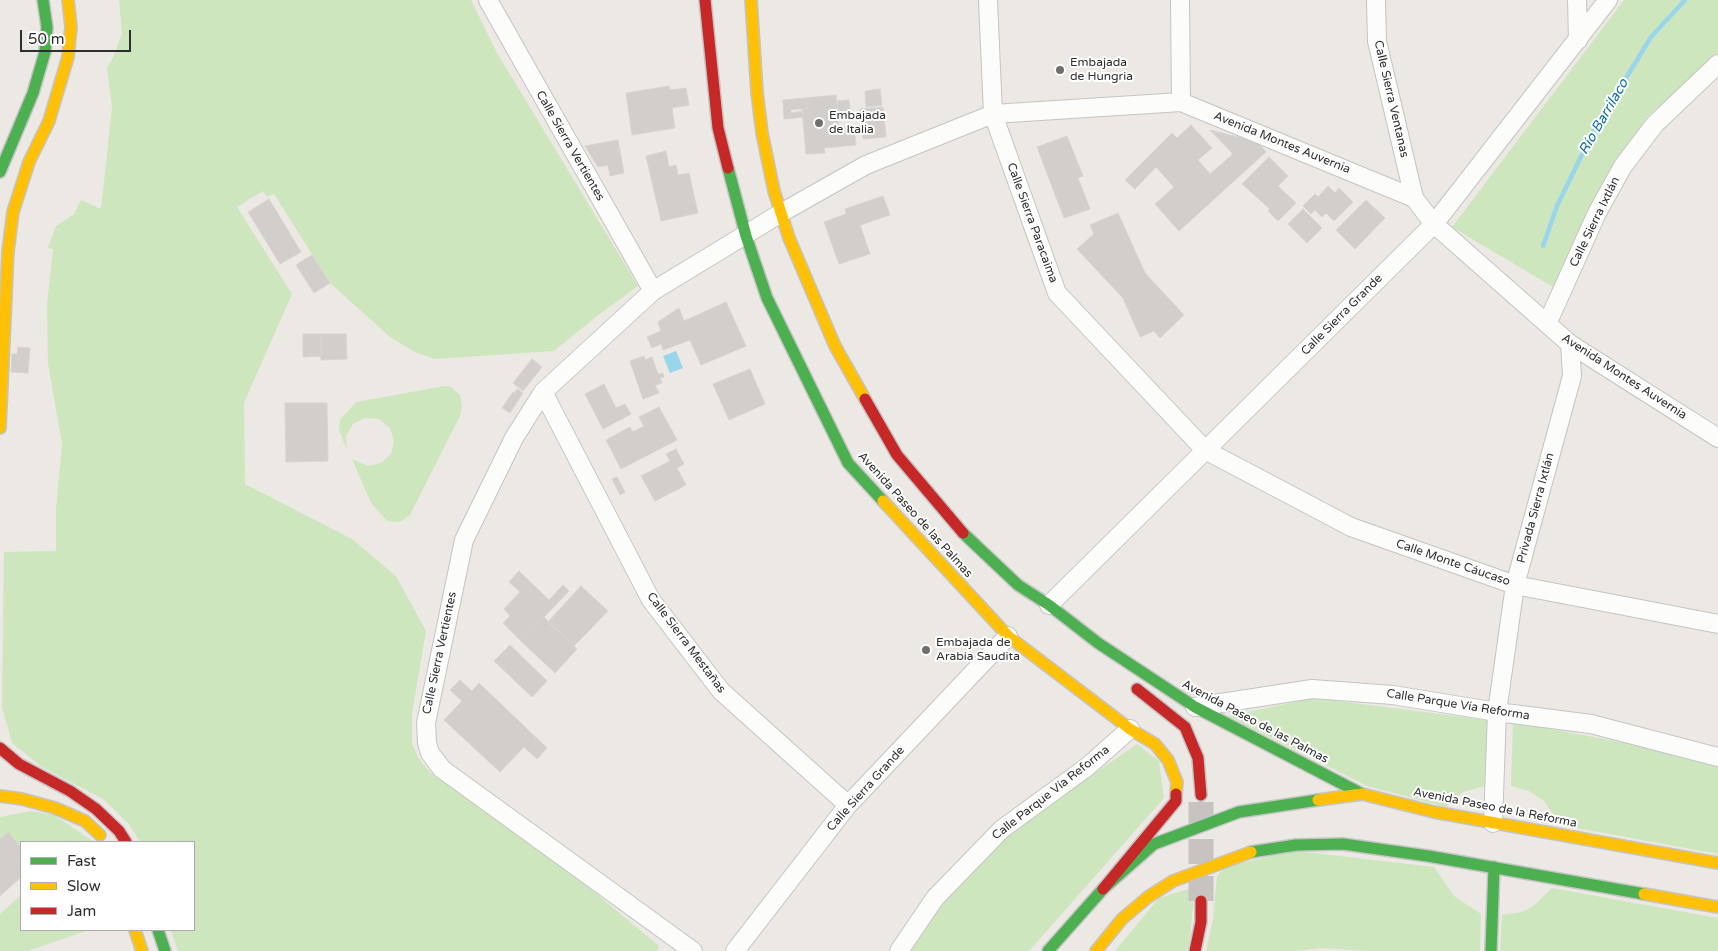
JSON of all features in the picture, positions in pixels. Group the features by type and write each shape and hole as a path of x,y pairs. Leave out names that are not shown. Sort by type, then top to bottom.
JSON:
{"main road":[{"path":"1,166 33,93 45,52 47,27 43,0"},
{"path":"0,428 8,251 13,212 25,172 49,121 68,57 71,27 68,0"},
{"name":"Avenida Paseo de las Palmas","path":"705,0 718,128 746,236 767,298 848,464 1008,636 1130,729 1155,744 1168,760 1177,782 1176,801 1103,889"},
{"name":"Avenida Paseo de las Palmas","path":"751,0 753,49 762,134 774,191 781,213 813,296 835,346 897,455 955,525 1043,609 1195,707 1362,794"},
{"path":"1126,681 1175,717 1185,727 1198,758 1201,795"},
{"path":"0,748 19,764 70,792 96,809 125,841"},
{"name":"Avenida Paseo de la Reforma","path":"1048,951 1103,889 1154,844 1239,812 1362,794 1434,812 1718,863"},
{"path":"0,796 39,803 78,817 93,828 104,841"},
{"path":"1096,951 1122,919 1148,897 1173,880 1201,868 1257,850 1296,845 1343,844 1494,867 1718,907"},
{"path":"1491,951 1494,867"},
{"path":"1195,951 1201,922 1201,901"},
{"path":"135,931 142,951"},
{"path":"158,931 165,951"}],"street":[{"name":"Calle Sierra Vertientes","path":"488,0 653,291"},
{"name":"Calle Sierra Paracaima","path":"988,0 993,114 1057,293 1205,450"},
{"path":"1180,0 1181,102"},
{"name":"Calle Sierra Ventanas","path":"1376,0 1376,41 1414,198"},
{"path":"1577,0 1578,40"},
{"name":"Calle Sierra Grande","path":"1043,609 1434,224 1608,0"},
{"name":"Calle Sierra Ixtlán","path":"1547,324 1597,213 1623,166 1660,118 1718,64"},
{"name":"Avenida Montes Auvernia","path":"746,236 781,213 866,165 993,114 1181,102 1414,198 1434,224 1570,344 1718,438"},
{"path":"1,166 25,172"},
{"name":"Calle Sierra Vertientes","path":"693,951 442,769 427,743 426,723 464,540 514,438 543,392 653,291 746,236"},
{"name":"Privada Sierra Ixtlán","path":"1493,823 1498,712 1515,585 1572,376 1570,344"},
{"name":"Calle Sierra Mestañas","path":"543,392 651,600 721,691 848,805"},
{"name":"Calle Monte Cáucaso","path":"1205,450 1351,527 1515,585 1718,624"},
{"name":"Calle Sierra Grande","path":"735,951 848,805 1008,636"},
{"name":"Calle Parque Vía Reforma","path":"1195,707 1312,689 1393,695 1498,712 1591,724 1718,757"},
{"name":"Calle Parque Vía Reforma","path":"899,951 935,898 1002,829 1087,767 1130,729"}],"green space":[{"path":"119,0 471,0 497,53 638,286 554,351 435,359 415,352 390,337 330,283 274,194 267,197 263,191 237,207 292,294 244,403 245,484 352,539 396,576 426,631 412,714 412,743 418,758 430,772 577,878 659,946 657,951 178,951 171,931 195,931 195,841 139,841 128,823 103,799 42,767 12,743 2,707 4,552 56,551 56,509 62,444 48,364 47,304 53,249 48,248 56,226 74,214 81,200 101,209 112,107 107,68 114,56 122,33"},
{"path":"1624,0 1718,0 1718,53 1648,116 1594,206 1558,290 1452,227"},
{"path":"445,386 451,387 460,395 462,406 460,416 410,515 400,522 387,521 371,503 352,459 368,466 381,463 391,454 394,441 390,428 379,419 365,418 353,424 346,436 347,450 339,430 340,420 356,402"},
{"path":"1314,698 1487,720 1485,786 1463,792 1446,807 1367,786 1228,716"},
{"path":"1513,722 1663,750 1718,766 1718,854 1560,825 1544,801 1529,791 1511,786"},
{"path":"1137,744 1159,761 1164,798 1029,951 906,951 920,929 1004,836"},
{"path":"31,811 54,815 93,841 20,841 20,845 8,832 0,839 0,817"},
{"path":"1296,851 1434,867 1454,896 1481,914 1480,951 1367,951 1322,948 1296,951 1206,951 1213,919 1217,876 1226,866"},
{"path":"1195,887 1189,946 1186,951 1115,951 1159,898"},
{"path":"1552,888 1718,918 1718,951 1500,951 1502,915 1522,912 1532,907"},
{"path":"20,896 20,931 86,931 28,951 0,951 0,914"}],"water":[{"path":"676,351 683,368 670,373 663,356"}],"building":[{"path":"669,86 670,90 686,88 689,105 672,108 675,128 632,135 626,93"},
{"path":"880,89 882,105 866,107 865,91"},
{"path":"836,95 839,128 854,126 856,145 824,148 825,153 806,154 802,109 807,108 806,98"},
{"path":"806,98 807,108 791,110 791,113 803,111 803,117 784,119 783,100"},
{"path":"849,100 851,117 839,119 837,101"},
{"path":"883,107 886,137 863,139 860,109"},
{"path":"1191,125 1212,148 1198,160 1210,174 1233,154 1210,130 1257,142 1266,152 1179,231 1155,204 1174,187 1156,167 1135,189 1125,180 1172,133 1177,138"},
{"path":"1067,136 1083,176 1078,178 1090,209 1064,218 1037,147"},
{"path":"618,140 624,173 610,176 608,165 598,167 585,146"},
{"path":"666,151 669,167 676,165 678,175 689,173 698,213 661,221 646,156"},
{"path":"1269,157 1288,176 1278,186 1296,203 1278,221 1268,211 1270,209 1242,184"},
{"path":"1328,186 1335,193 1339,188 1353,202 1334,221 1326,213 1322,217 1315,210 1311,214 1303,206 1315,194 1318,197"},
{"path":"883,196 890,215 860,225 870,254 839,264 824,222 846,214 845,209"},
{"path":"269,199 301,252 280,264 248,212"},
{"path":"1366,200 1385,218 1355,249 1336,230"},
{"path":"1303,209 1322,228 1307,243 1288,224"},
{"path":"1118,213 1145,273 1184,315 1160,338 1154,331 1140,337 1123,298 1077,249 1094,234 1090,225"},
{"path":"312,255 330,283 314,293 296,265"},
{"path":"726,302 746,346 701,365 690,340 663,350 661,344 652,348 647,337 661,331 658,322 679,308 684,321"},
{"path":"303,334 321,334 321,356 303,357"},
{"path":"321,334 346,334 347,359 321,360"},
{"path":"18,347 30,348 28,373 11,372 12,354 17,354"},
{"path":"644,356 645,360 652,357 658,374 663,373 664,377 660,378 662,383 655,385 659,393 643,399 630,361"},
{"path":"532,359 542,367 523,391 513,383"},
{"path":"750,369 765,404 729,420 713,384"},
{"path":"604,384 616,408 625,404 631,414 603,429 585,394"},
{"path":"517,389 523,393 510,413 502,408"},
{"path":"285,403 327,403 328,461 286,462"},
{"path":"659,407 677,440 621,469 606,440 630,427 633,432 644,426 639,417"},
{"path":"676,449 684,464 677,468 686,485 655,501 641,476 670,461 666,454"},
{"path":"617,477 625,492 620,495 612,479"},
{"path":"519,571 549,600 563,585 569,591 521,641 503,623 510,616 504,609 520,592 509,582"},
{"path":"581,586 608,611 574,646 548,622"},
{"path":"544,617 577,649 555,673 521,641"},
{"path":"510,645 547,681 532,697 494,661"},
{"path":"460,680 472,691 479,683 547,748 537,759 524,747 500,772 444,720 462,701 450,690"},
{"path":"8,832 20,846 20,878 0,896 0,839"}],"waterway":[{"name":"Río Barrilaco","path":"1543,246 1557,206 1593,132 1651,37 1685,0"}],"tunnel":[{"path":"1201,795 1201,901"}],"traffic: fast":[{"path":"0,172 33,93 45,52 47,27 43,0"},
{"path":"728,168 746,236 767,298 848,463 883,501"},
{"path":"963,533 1018,585 1049,605 1098,643 1195,707 1362,794"},
{"path":"1048,951 1103,889 1154,844 1239,812 1318,800"},
{"path":"1251,852 1296,845 1343,844 1428,856 1644,894"},
{"path":"1491,951 1494,867"},
{"path":"158,931 165,951"}],"traffic: slow":[{"path":"0,428 8,251 13,212 29,162 49,121 68,57 71,27 68,0"},
{"path":"751,0 757,92 762,133 774,191 789,238 835,346 865,399"},
{"path":"883,501 1008,636 1130,729 1155,744 1168,760 1177,782 1176,794"},
{"path":"1318,800 1362,794 1434,812 1718,863"},
{"path":"0,796 22,799 55,808 85,821 100,835"},
{"path":"1096,951 1122,919 1148,897 1173,881 1251,852"},
{"path":"1644,894 1718,907"},
{"path":"135,931 142,951"}],"traffic: jam":[{"path":"705,0 718,128 728,168"},
{"path":"865,399 897,455 963,533"},
{"path":"1137,689 1185,727 1198,758 1201,795"},
{"path":"0,748 19,764 70,791 96,809 119,831 125,841"},
{"path":"1103,889 1176,801 1176,794"},
{"path":"1195,951 1201,922 1201,901"}],"place":[{"name":"Embajada de Hungria","path":"1060,70"},
{"name":"Embajada de Italia","path":"819,123"},
{"name":"Embajada de Arabia Saudita","path":"926,650"}]}
